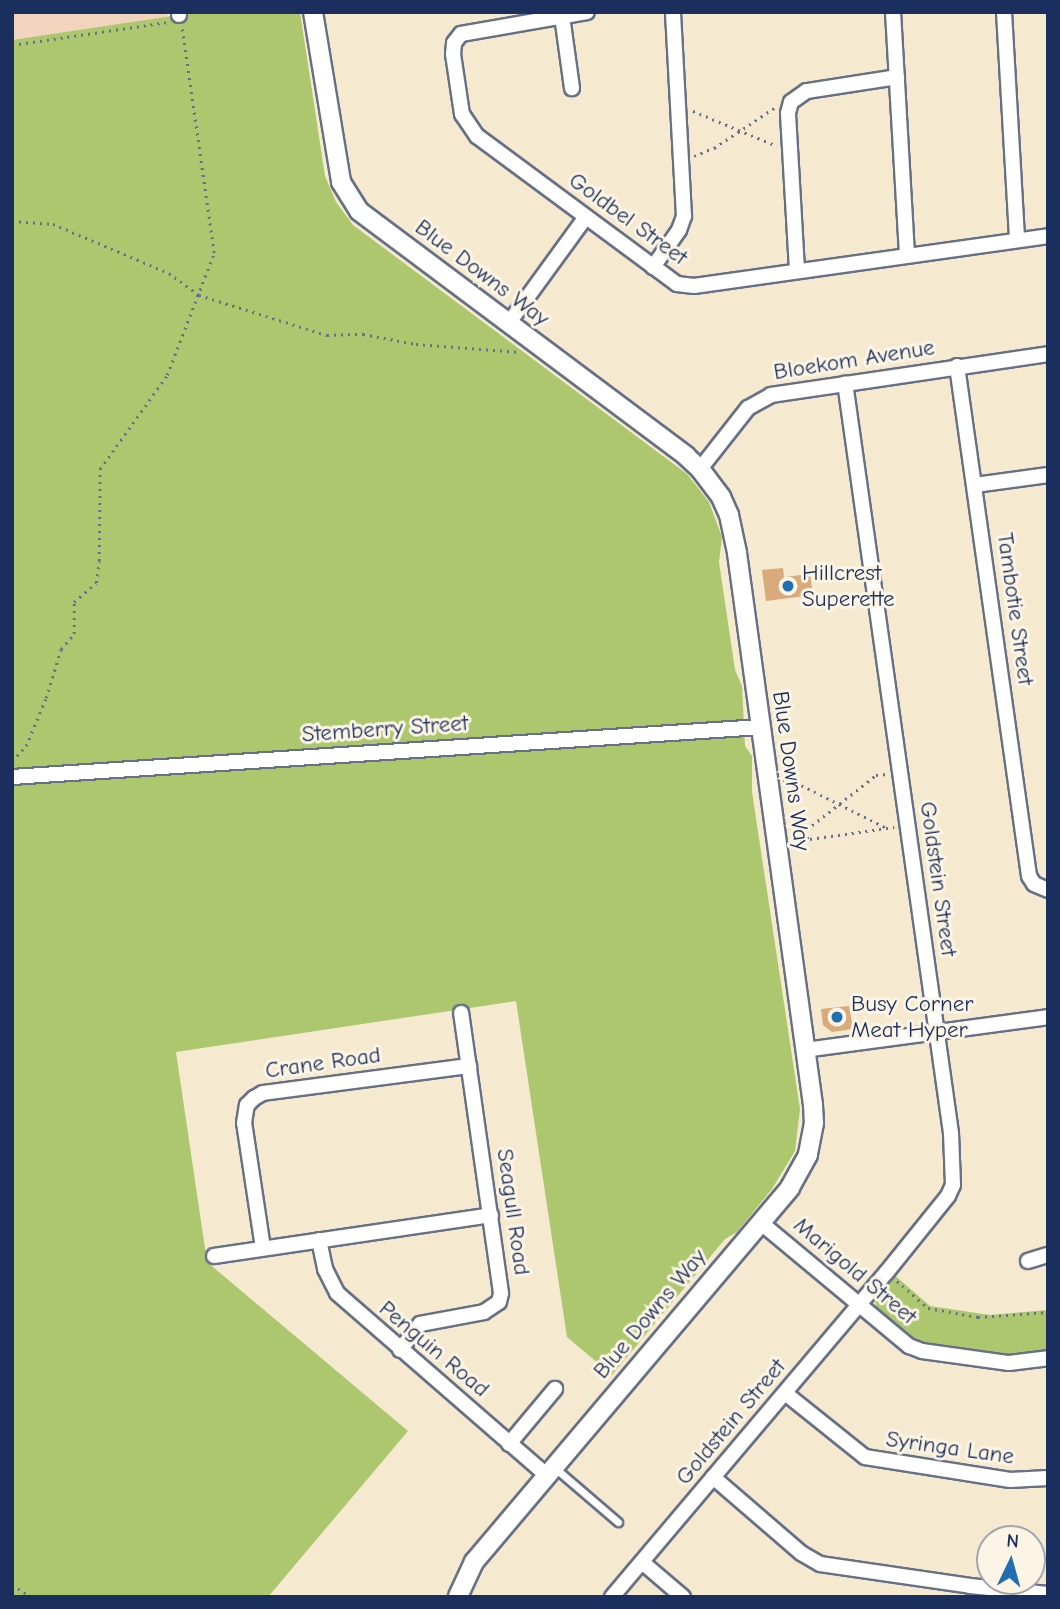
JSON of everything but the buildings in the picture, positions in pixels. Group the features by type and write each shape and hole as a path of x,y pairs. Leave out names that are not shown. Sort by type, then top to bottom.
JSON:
{"street":[{"name":"Blue Downs Way","path":"313,12 341,183 359,211 700,469 720,497 733,533 813,1105 812,1139 800,1172 474,1562 458,1597"},
{"name":"Goldbel Street","path":"587,12 466,31 454,43 453,54 461,114 471,132 677,284 688,286 1048,236"},
{"path":"653,267 683,221 673,12"},
{"path":"893,12 907,255"},
{"path":"1004,12 1017,240"},
{"path":"562,16 572,88"},
{"path":"797,270 789,108 794,97 802,92 897,77"},
{"path":"508,324 585,218"},
{"name":"Bloekom Avenue","path":"700,469 755,402 779,393 1048,354"},
{"name":"Tambotie Street","path":"957,366 1030,876 1034,884 1048,890"},
{"name":"Goldstein Street","path":"612,1597 886,1273 948,1196 953,1185 951,1133 845,383"},
{"path":"975,485 1048,475"},
{"name":"Stemberry Street","path":"12,777 761,727"},
{"name":"Seagull Road","path":"401,1350 420,1324 484,1312 499,1302 501,1285 461,1013"},
{"path":"804,1050 1048,1017"},
{"name":"Crane Road","path":"263,1248 244,1123 247,1105 254,1098 263,1093 469,1066"},
{"path":"214,1256 491,1215"},
{"name":"Marigold Street","path":"760,1222 915,1349 1009,1363 1048,1357"},
{"name":"Penguin Road","path":"318,1240 325,1269 337,1293 509,1444 550,1471"},
{"path":"1028,1261 1048,1255"},
{"path":"509,1444 555,1389"},
{"name":"Syringa Lane","path":"785,1393 865,1457 1010,1480 1048,1478"},
{"path":"713,1478 801,1553 820,1564 969,1592 1048,1594"},
{"path":"642,1562 682,1597"}],"lane":[{"path":"550,1471 618,1522"}],"path":[{"path":"12,45 164,24 179,13 214,253 199,295 179,338 167,375 100,469 99,561 96,583 74,602 74,634 61,649 46,698 26,746 12,761"},
{"path":"678,104 791,153"},
{"path":"681,161 714,148 774,105 789,108"},
{"path":"12,220 53,225 169,273 199,295 327,335 363,334 416,344 529,354"},
{"path":"785,836 801,834 876,775 899,772"},
{"path":"777,780 789,779 887,828"},
{"path":"801,834 810,839 907,825"},
{"path":"886,1273 928,1308 978,1317 1048,1312"},
{"path":"12,1585 32,1597"}],"shaded area":[{"path":"12,12 167,12 167,18 12,40"}],"green space":[{"path":"199,12 300,12 325,176 336,202 353,225 687,474 709,502 722,537 719,562 735,670 742,686 745,746 752,756 752,792 800,1109 795,1151 772,1189 737,1232 725,1239 612,1375 567,1337 516,1001 176,1052 207,1262 408,1431 268,1597 12,1597 12,40"},
{"path":"892,1273 930,1306 990,1315 1048,1310 1048,1351 1010,1357 918,1343 876,1308 875,1296"}],"place":[{"name":"Hillcrest Superette","path":"788,586"},
{"name":"Busy Corner Meat Hyper","path":"837,1017"}]}
